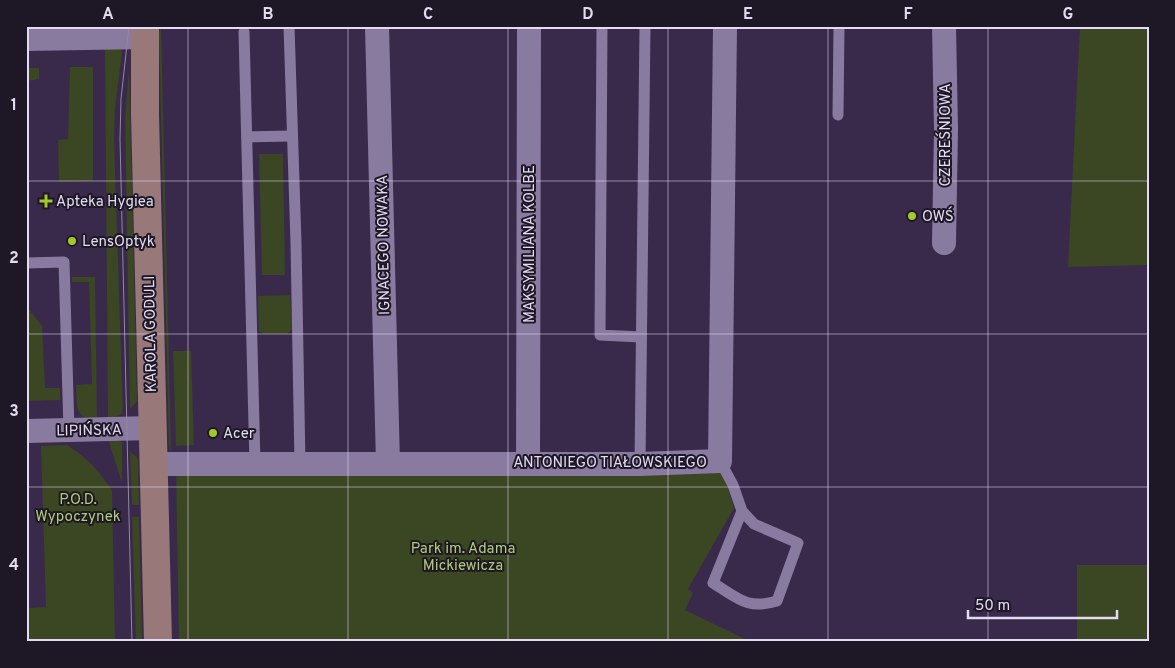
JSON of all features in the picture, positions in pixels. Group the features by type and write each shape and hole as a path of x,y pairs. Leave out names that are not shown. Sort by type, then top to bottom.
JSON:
{"main road":[{"name":"KAROLA GODULI","path":"145,32 158,642"}],"street":[{"name":"IGNACEGO NOWAKA","path":"377,26 388,464"},
{"name":"MAKSYMILIANA KOLBE","path":"528,463 529,26"},
{"name":"ANTONIEGO TIAŁOWSKIEGO","path":"154,464 640,464 720,461 725,26"},
{"name":"CZEREŚNIOWA","path":"944,26 946,139 944,243"},
{"path":"36,35 145,32"},
{"name":"LIPIŃSKA","path":"26,431 152,428"}],"lane":[{"path":"289,26 300,464"},
{"path":"602,26 600,335 642,337"},
{"path":"640,464 645,26"},
{"path":"838,116 839,26"},
{"path":"244,32 255,464"},
{"path":"247,137 292,136"},
{"path":"26,263 64,262 69,430"},
{"path":"720,461 733,485 742,512 754,524 798,543 778,601 765,605 750,605 713,583 742,512"}],"green space":[{"path":"161,26 171,451 169,446 159,33"},
{"path":"1080,26 1149,26 1149,265 1068,267"},
{"path":"105,47 120,48 122,52 115,108 114,140 123,413 108,420"},
{"path":"70,67 93,67 93,181 59,182 58,140 68,139"},
{"path":"26,68 39,68 39,79 26,81"},
{"path":"129,69 137,401 130,409 125,118"},
{"path":"259,154 283,154 285,275 262,275"},
{"path":"72,277 95,277 97,420 90,420 84,417 78,410 76,385 92,384 89,282 72,282"},
{"path":"290,295 292,329 287,334 263,334 259,331 258,296"},
{"path":"26,306 42,326 45,388 60,388 60,400 26,401"},
{"path":"173,351 191,351 194,445 176,446"},
{"path":"108,439 122,442 122,483"},
{"name":"P.O.D. Wypoczynek","path":"67,445 91,464 112,491 115,642 26,642 26,608 46,607 41,446"},
{"path":"130,452 137,457 138,461 139,505 132,505"},
{"name":"Park im. Adama Mickiewicza","path":"723,471 734,508 688,589 693,593 685,610 751,642 179,642 176,472"},
{"path":"132,517 139,517 142,642 136,642"},
{"path":"1077,565 1149,565 1149,642 1077,642"}],"tram line":[{"path":"129,26 121,99 120,139 132,642"}],"place":[{"name":"Apteka Hygiea","path":"46,201"},
{"name":"OWŚ","path":"912,216"},
{"name":"LensOptyk","path":"72,241"},
{"name":"Acer","path":"213,433"}]}
